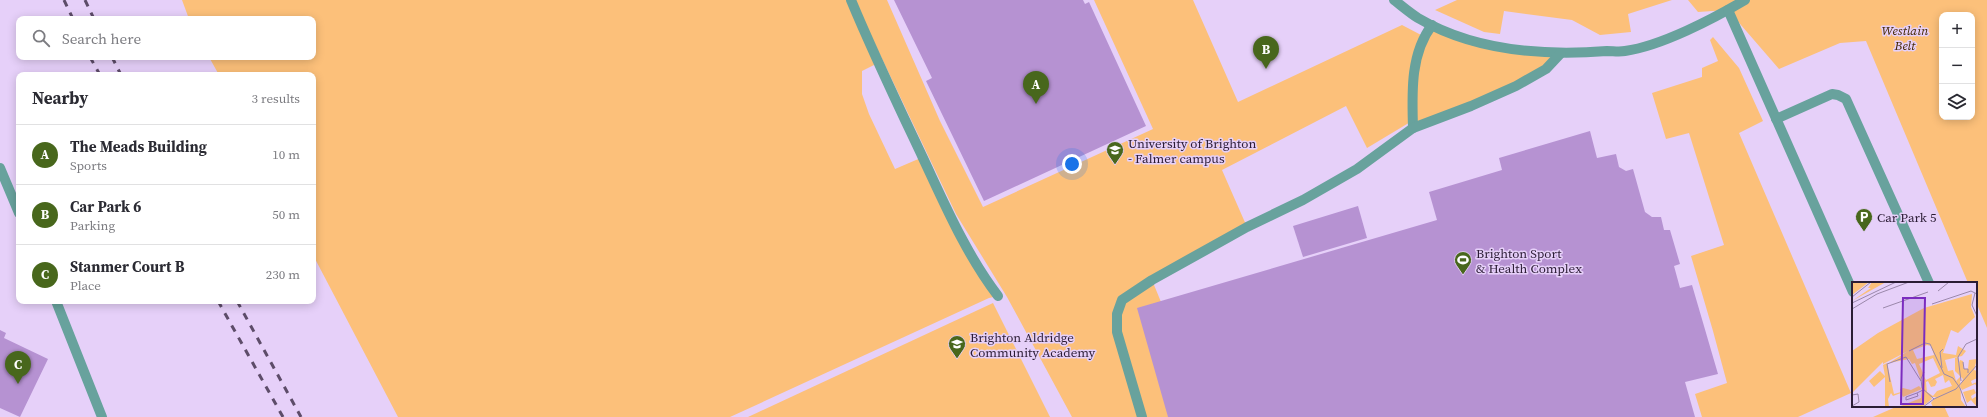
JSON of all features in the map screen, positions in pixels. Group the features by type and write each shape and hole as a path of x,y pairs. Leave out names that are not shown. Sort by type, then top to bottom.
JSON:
{"lane":[{"path":"850,0 949,214 983,276 998,296"},
{"path":"1394,0 1418,18 1432,25 1483,44 1511,49 1561,53 1625,51 1686,30 1728,10 1745,0"},
{"path":"1728,10 1852,290"},
{"path":"1413,128 1414,77 1416,63 1423,36 1432,25"},
{"path":"1142,417 1117,332 1117,314 1122,300 1152,280 1247,227 1303,200 1357,169 1413,128 1471,106 1516,86 1546,69 1561,53"},
{"path":"1776,119 1832,94 1846,99 1929,282"},
{"path":"0,168 16,206"},
{"path":"57,304 102,417"}],"green space":[{"path":"182,0 851,0 878,63 862,71 862,94 869,114 895,169 923,157 998,296 989,298 730,417 398,417 316,261 316,72 217,72 211,60 316,60 316,16 188,16"},
{"path":"854,0 887,0 940,121 983,207 1153,129 1094,0 1193,0 1238,102 1402,25 1423,36 1432,25 1483,43 1561,53 1546,69 1433,121 1412,121 1367,148 1346,106 1222,170 1247,227 1152,280 1161,302 1168,417 1072,417 1007,297 956,214"},
{"path":"1457,0 1672,0 1628,14 1631,32 1600,35 1572,20 1504,11 1500,34 1484,32 1435,10"},
{"name":"Westlain Belt","path":"1688,0 1987,0 1987,328 1977,304 1977,282 1968,282 1866,41 1840,43 1779,69 1728,10 1698,12"},
{"path":"1713,37 1739,68 1763,121 1739,133 1851,393 1798,417 1702,417 1695,394 1727,383 1691,256 1724,245 1689,133 1666,139 1652,93 1702,77 1702,68 1718,61 1710,40"},
{"name":"Brighton Aldridge Community Academy","path":"993,303 1050,417 748,417"},
{"path":"1896,407 1944,407 1949,417 1873,417"}],"building":[{"path":"894,0 1083,0 1085,4 1089,2 1146,126 984,201 926,81 932,78"},
{"name":"Brighton Sport & Health Complex","path":"1590,131 1597,158 1616,154 1619,167 1626,171 1633,169 1645,212 1652,217 1661,217 1664,230 1670,230 1680,264 1674,266 1680,288 1692,285 1718,374 1685,382 1695,417 1168,417 1137,308 1437,220 1429,192 1502,170 1499,158"},
{"path":"1358,206 1367,238 1303,257 1293,226"},
{"path":"0,330 6,333 4,338 48,359 20,417 0,408"}],"railway":[{"path":"64,0 72,16"},
{"path":"85,0 93,16"},
{"path":"92,60 98,72"},
{"path":"114,60 120,72"},
{"path":"220,304 283,417"},
{"path":"239,304 301,417"}],"place":[{"name":"Car Park 6","path":"1266,69"},
{"name":"The Meads Building","path":"1036,104"},
{"name":"University of Brighton - Falmer campus","path":"1115,165"},
{"name":"Car Park 5","path":"1864,232"},
{"name":"Brighton Sport & Health Complex","path":"1463,275"},
{"name":"Brighton Aldridge Community Academy","path":"957,359"},
{"name":"Stanmer Court B","path":"18,384"}]}
